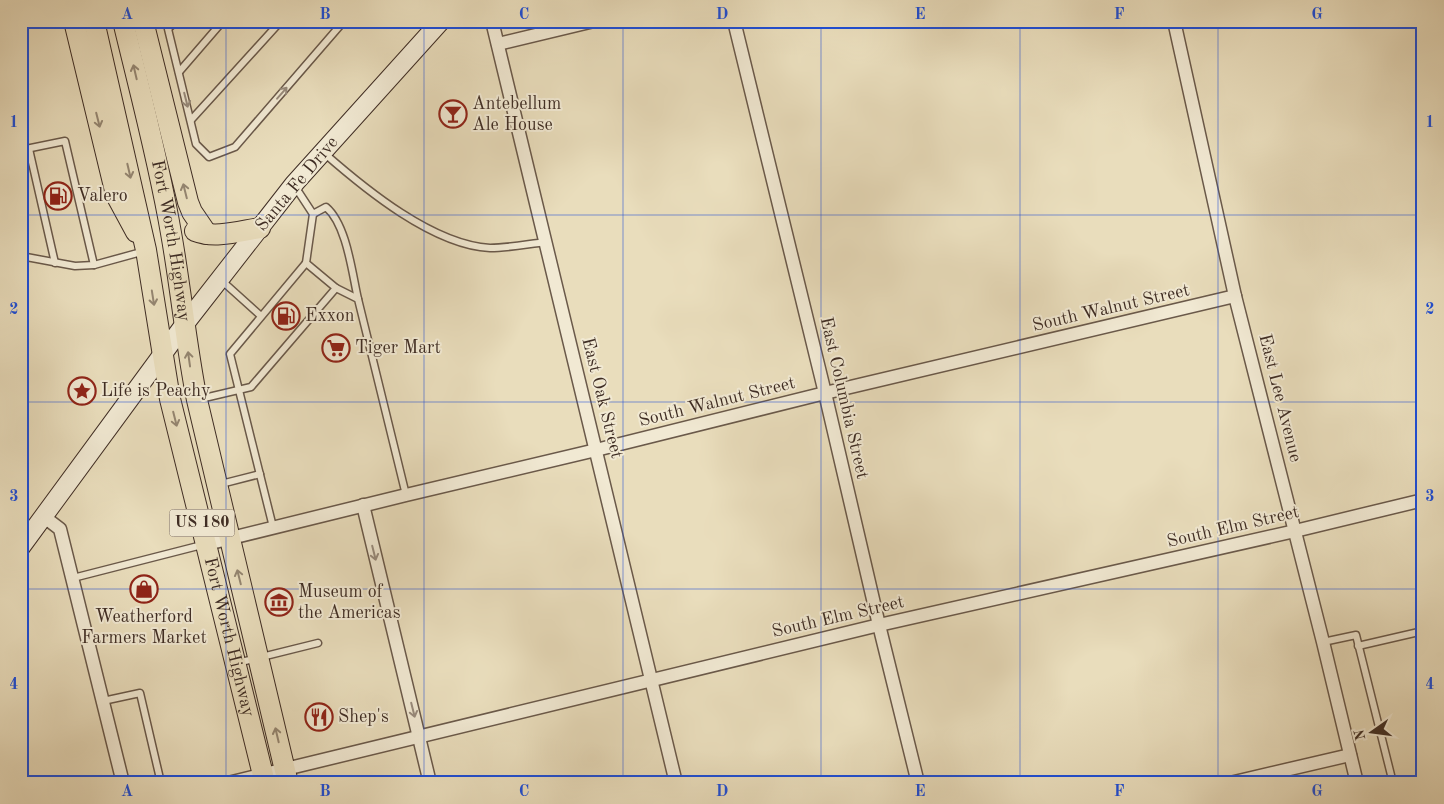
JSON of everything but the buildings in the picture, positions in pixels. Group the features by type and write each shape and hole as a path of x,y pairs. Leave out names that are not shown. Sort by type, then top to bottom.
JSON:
{"main road":[{"path":"74,21 116,195 146,250"},
{"name":"Fort Worth Highway","path":"94,21 146,250 170,398 264,779"},
{"name":"Fort Worth Highway","path":"123,21 162,186 197,400 286,776"},
{"path":"143,21 188,202 192,212 207,234"},
{"path":"162,186 180,216 187,225 197,232 224,234 260,228"}],"street":[{"name":"Santa Fe Drive","path":"21,547 184,325 294,184 441,21"},
{"name":"East Oak Street","path":"492,21 676,783"},
{"path":"498,44 594,21"},
{"name":"East Columbia Street","path":"734,21 826,393 879,625 918,783"},
{"name":"East Lee Avenue","path":"1174,21 1235,296 1296,531 1357,783"},
{"name":"South Walnut Street","path":"207,544 826,393 1235,296"},
{"name":"South Elm Street","path":"228,783 286,776 420,736 879,625 1296,531 1423,500"},
{"path":"363,505 430,783"},
{"path":"43,516 60,530 123,783"},
{"path":"1230,783 1350,755"}],"lane":[{"path":"176,21 168,29 196,144 209,157 235,147 344,21"},
{"path":"179,72 223,21"},
{"path":"191,120 281,21"},
{"path":"21,150 29,150 65,141 94,266"},
{"path":"29,150 56,263"},
{"path":"323,153 375,194 430,230 455,241 489,248 546,242"},
{"path":"273,527 230,354 306,263 313,214 294,184"},
{"path":"313,214 326,207 333,214 344,239 406,495"},
{"path":"21,256 75,266 94,266 146,250"},
{"path":"306,263 336,288 358,299"},
{"path":"220,279 260,316"},
{"path":"197,400 251,387 336,288"},
{"path":"217,485 260,474"},
{"path":"73,578 207,544"},
{"path":"1358,646 1423,631"},
{"path":"1323,642 1356,635 1393,783"},
{"path":"236,663 318,643"},
{"path":"103,702 140,693 161,783"},
{"path":"1408,783 1423,779"}],"place":[{"name":"Antebellum Ale House","path":"453,114"},
{"name":"Valero","path":"58,196"},
{"name":"Exxon","path":"286,316"},
{"name":"Tiger Mart","path":"336,348"},
{"name":"Life is Peachy","path":"82,391"},
{"name":"Weatherford Farmers Market","path":"144,589"},
{"name":"Museum of the Americas","path":"279,602"},
{"name":"Shep's","path":"319,717"}]}
